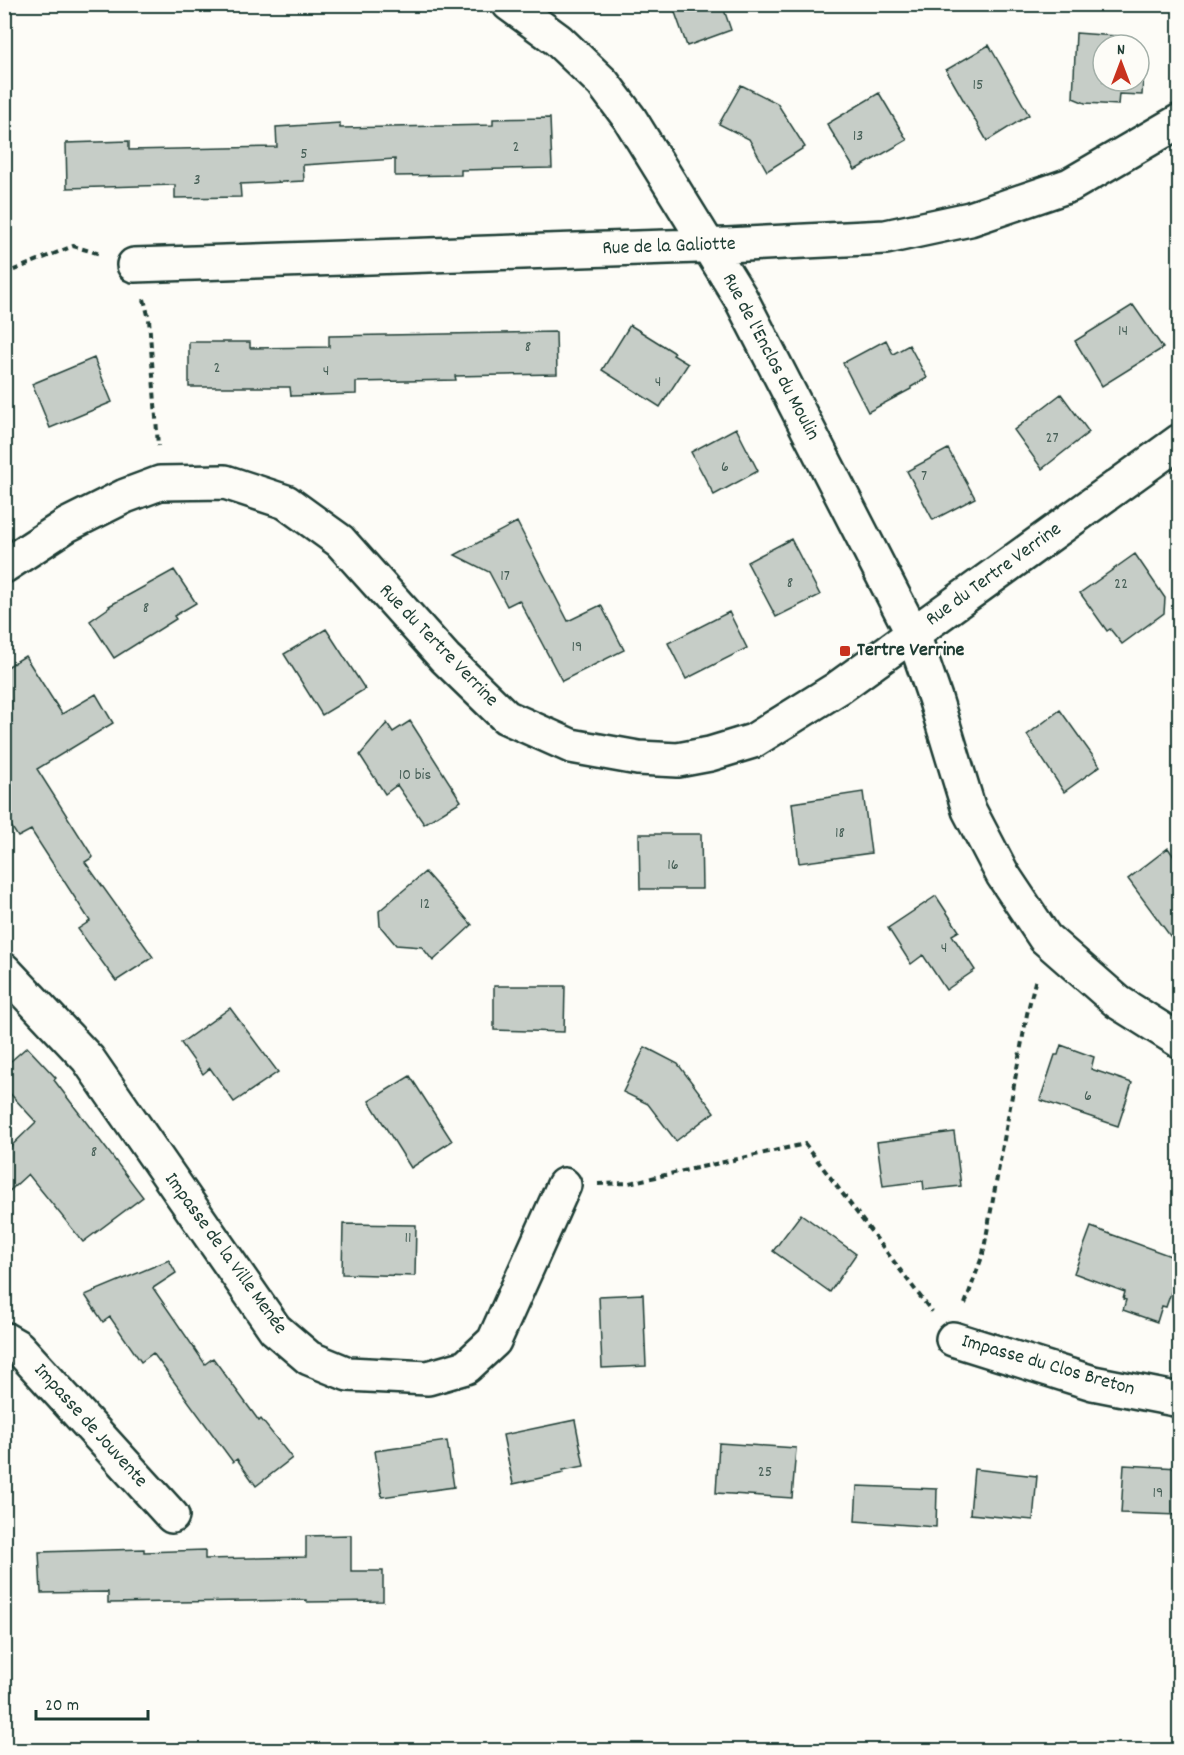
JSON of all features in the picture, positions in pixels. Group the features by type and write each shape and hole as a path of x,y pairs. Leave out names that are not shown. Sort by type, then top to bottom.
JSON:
{"street":[{"name":"Rue de l'Enclos du Moulin","path":"523,9 603,83 630,118 740,297 913,634"},
{"name":"Rue de la Galiotte","path":"134,265 886,237 970,219 1070,185 1179,121"},
{"name":"Rue du Tertre Verrine","path":"4,566 67,525 125,496 160,483 225,482 286,502 340,541 445,658 506,717 571,746 638,758 678,760 710,754 753,741 837,688 973,592 1179,441"},
{"path":"913,634 969,810 1003,875 1045,938 1119,1002 1179,1041"},
{"name":"Impasse de la Ville Menée","path":"4,970 88,1059 275,1329 309,1358 348,1374 428,1378 466,1366 494,1341 564,1185"},
{"name":"Impasse de Jouvente","path":"4,1339 18,1347 172,1516"},
{"name":"Impasse du Clos Breton","path":"953,1339 1093,1383 1179,1400"}],"path":[{"path":"4,274 73,246 134,265 150,319 160,483"},
{"path":"953,1339 983,1254 1027,1014 1045,938"},
{"path":"564,1185 629,1183 805,1144 953,1339"}],"building":[{"path":"672,4 722,4 731,30 687,46"},
{"path":"1076,33 1091,34 1091,93 1142,93 1142,95 1119,94 1118,105 1085,103 1073,98"},
{"path":"989,45 1029,115 987,141 946,70"},
{"path":"741,85 777,103 805,147 767,171 749,139 719,124"},
{"path":"879,93 907,140 855,170 827,124"},
{"path":"550,118 552,168 461,170 461,175 395,176 395,159 303,165 304,181 240,184 241,197 175,198 175,185 67,188 66,143 129,141 129,150 277,147 276,127 340,123 340,128 493,125 493,119"},
{"path":"1133,305 1163,348 1102,386 1075,341"},
{"path":"630,325 675,353 673,355 688,364 660,407 602,370"},
{"path":"556,332 557,374 455,376 456,380 356,382 356,394 291,396 290,387 189,387 189,342 250,342 250,348 329,347 329,336"},
{"path":"886,340 893,354 909,345 927,378 868,412 843,363"},
{"path":"94,358 112,402 50,428 32,384"},
{"path":"1061,394 1089,432 1042,469 1014,430"},
{"path":"736,428 758,471 714,495 691,452"},
{"path":"948,449 975,498 933,520 907,471"},
{"path":"517,522 568,621 601,605 624,650 562,681 519,600 507,606 489,572 455,555"},
{"path":"791,539 820,595 776,617 747,562"},
{"path":"1135,554 1165,598 1164,613 1122,644 1110,629 1107,631 1080,593"},
{"path":"174,570 196,603 174,616 176,619 114,658 90,621 109,606"},
{"path":"729,612 747,648 686,679 668,643"},
{"path":"326,629 365,689 322,715 284,654"},
{"path":"25,656 62,714 96,694 113,723 37,769 93,857 85,862 153,957 116,981 78,929 90,921 31,830 18,837 4,815 4,669"},
{"path":"1060,710 1100,766 1064,792 1027,735"},
{"path":"410,721 461,801 424,824 397,785 385,794 360,755 387,723 393,732"},
{"path":"863,792 871,853 799,863 792,803"},
{"path":"639,834 701,834 702,889 640,889"},
{"path":"1168,848 1179,864 1179,948 1128,879"},
{"path":"425,872 472,925 433,961 422,947 396,945 380,926 379,911"},
{"path":"936,896 959,931 952,935 975,970 946,990 923,955 911,964 888,928"},
{"path":"494,986 565,986 564,1032 494,1030"},
{"path":"230,1008 278,1072 234,1102 210,1068 203,1074 181,1043"},
{"path":"1061,1045 1094,1057 1091,1069 1132,1083 1118,1126 1040,1100 1055,1055 1058,1055"},
{"path":"27,1047 56,1078 54,1080 143,1197 83,1242 28,1174 4,1196 4,1153 36,1122 4,1087 4,1067"},
{"path":"645,1047 678,1064 714,1112 676,1141 648,1104 623,1092"},
{"path":"410,1076 452,1141 411,1168 369,1101"},
{"path":"954,1132 961,1186 924,1190 923,1181 883,1186 877,1142"},
{"path":"801,1214 856,1254 830,1292 773,1251"},
{"path":"343,1224 416,1225 415,1276 342,1274"},
{"path":"1091,1227 1179,1259 1179,1270 1166,1307 1162,1306 1157,1322 1123,1310 1126,1300 1123,1299 1125,1292 1074,1273"},
{"path":"169,1260 176,1273 153,1288 205,1364 213,1358 259,1421 261,1419 292,1458 256,1486 237,1459 233,1462 153,1353 141,1362 110,1317 103,1322 85,1295"},
{"path":"643,1294 646,1366 602,1368 599,1296"},
{"path":"575,1420 584,1466 563,1470 564,1473 513,1484 503,1435"},
{"path":"447,1441 454,1487 382,1497 375,1451"},
{"path":"719,1443 796,1448 792,1498 716,1493"},
{"path":"1124,1465 1179,1468 1179,1515 1121,1513"},
{"path":"974,1469 1037,1476 1033,1520 970,1514"},
{"path":"857,1486 937,1489 936,1527 855,1521"},
{"path":"351,1535 351,1571 383,1571 383,1601 108,1603 108,1592 41,1593 39,1552 205,1550 205,1559 306,1557 306,1536"}],"place":[{"name":"Tertre Verrine","path":"845,651"}]}
